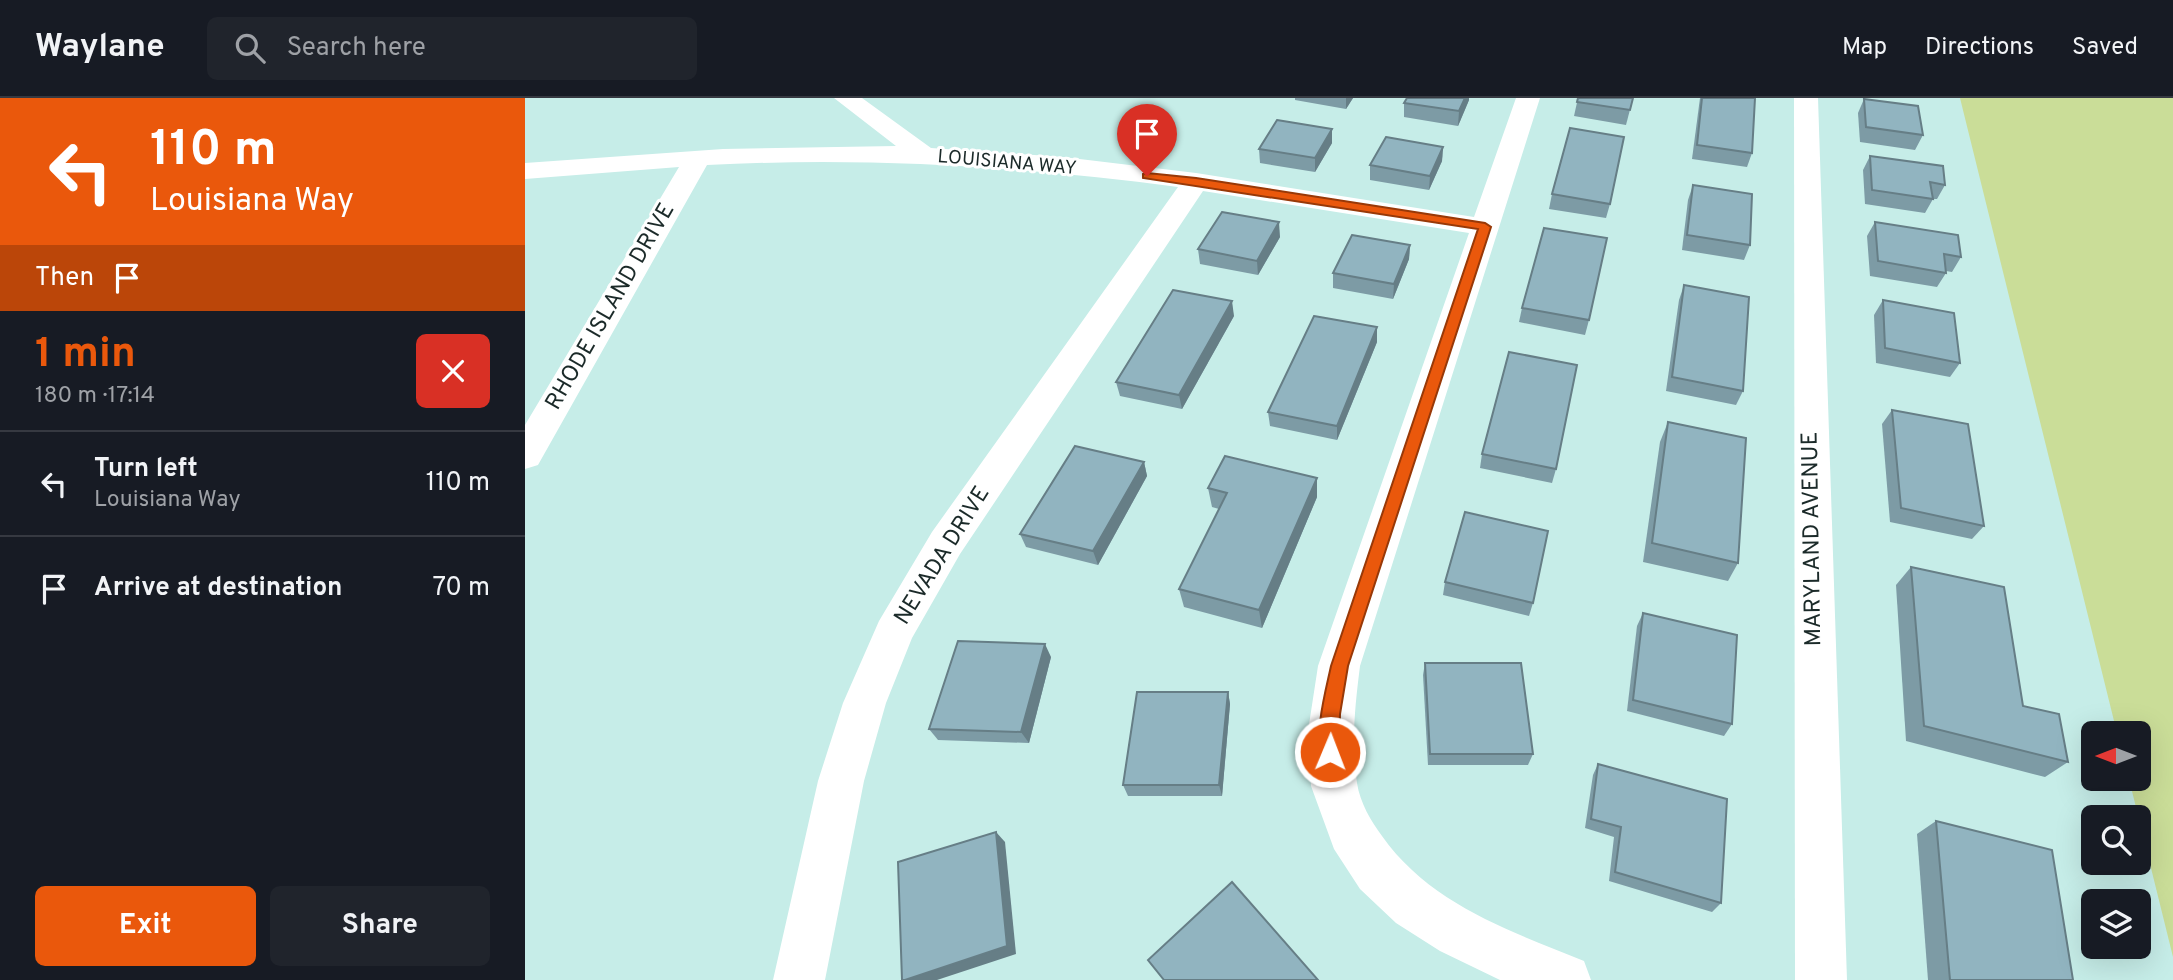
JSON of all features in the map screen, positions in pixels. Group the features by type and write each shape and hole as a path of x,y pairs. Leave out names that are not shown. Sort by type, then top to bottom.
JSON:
{"street":[{"path":"846,98 923,155"},
{"path":"1528,98 1339,666 1331,714 1333,786 1350,832 1369,862 1396,894 1465,937 1518,963 1565,980"},
{"name":"MARYLAND AVENUE","path":"1806,98 1821,980"},
{"name":"LOUISIANA WAY","path":"525,171 698,158 838,153 923,155 1196,181 1485,227"},
{"name":"RHODE ISLAND DRIVE","path":"525,456 698,158"},
{"name":"NEVADA DRIVE","path":"799,980 829,824 853,734 880,663 910,600 1196,181"}],"green space":[{"path":"1960,98 2173,98 2173,957 2151,868 2151,805 2135,805 2132,791 2151,791 2151,721 2114,721"}],"building":[{"path":"1407,98 1465,98 1459,111 1404,103"},
{"path":"1578,98 1633,98 1630,110 1577,102"},
{"path":"1702,98 1755,98 1752,153 1697,145"},
{"path":"1864,99 1918,106 1923,135 1866,127"},
{"path":"1277,120 1332,129 1315,158 1259,149"},
{"path":"1570,128 1624,137 1610,204 1552,194"},
{"path":"1386,137 1443,147 1430,176 1370,165"},
{"path":"1870,156 1943,166 1945,185 1930,182 1933,199 1872,190"},
{"path":"1693,185 1752,194 1750,245 1687,235"},
{"path":"1222,212 1279,222 1257,261 1198,249"},
{"path":"1875,222 1958,235 1961,257 1944,254 1946,273 1878,261"},
{"path":"1544,228 1607,238 1589,320 1522,308"},
{"path":"1352,235 1410,245 1394,284 1333,273"},
{"path":"1684,285 1749,297 1743,391 1672,377"},
{"path":"1173,290 1232,301 1179,395 1116,382"},
{"path":"1883,300 1954,313 1960,363 1885,348"},
{"path":"1314,316 1377,327 1337,426 1268,412"},
{"path":"1509,352 1577,365 1556,469 1482,454"},
{"path":"1892,410 1968,424 1984,526 1901,508"},
{"path":"1668,422 1746,438 1738,563 1652,543"},
{"path":"1075,446 1144,462 1093,551 1020,534"},
{"path":"1225,456 1317,478 1259,610 1179,589 1227,493 1208,488"},
{"path":"1465,512 1548,531 1533,603 1445,582"},
{"path":"1911,567 2004,587 2023,706 2059,714 2068,762 1924,726"},
{"path":"1643,613 1737,635 1732,724 1633,700"},
{"path":"958,641 1045,644 1021,732 929,729"},
{"path":"1425,663 1521,663 1533,754 1430,754"},
{"path":"1137,692 1228,692 1219,785 1123,785"},
{"path":"1598,764 1727,799 1721,903 1615,872 1621,827 1591,819"},
{"path":"1936,821 2052,850 2073,980 1950,980"},
{"path":"996,832 1007,946 902,980 898,862"},
{"path":"1232,882 1318,980 1164,980 1148,960"}],"route":[{"path":"1147,176 1196,181 1485,227 1339,666 1331,714 1330,752"}]}
